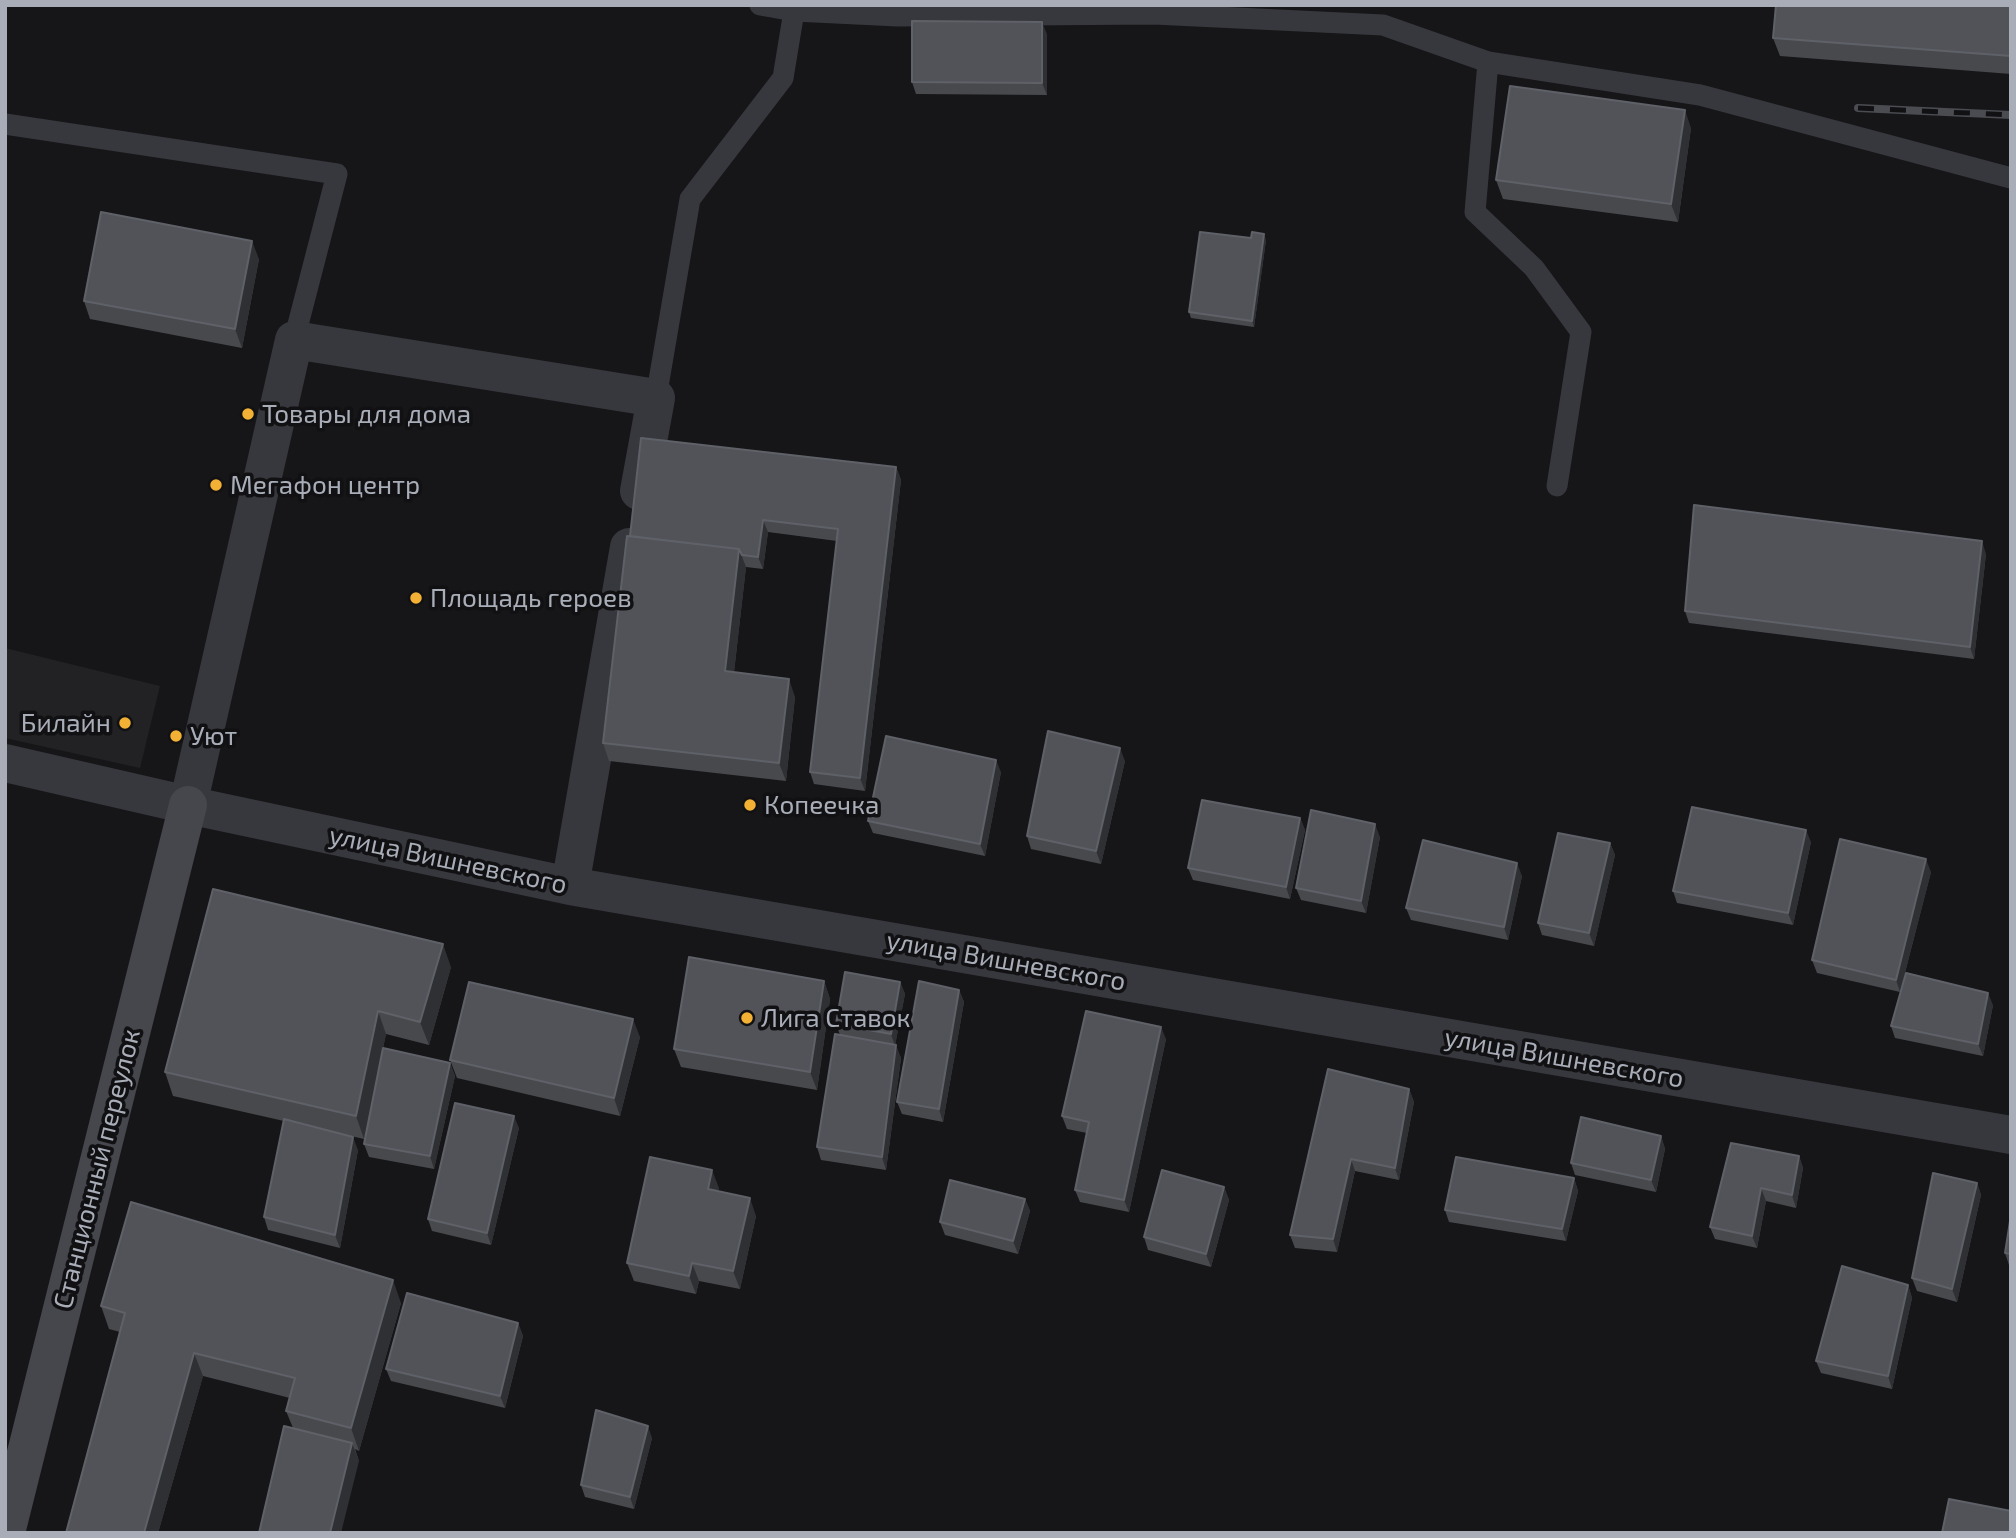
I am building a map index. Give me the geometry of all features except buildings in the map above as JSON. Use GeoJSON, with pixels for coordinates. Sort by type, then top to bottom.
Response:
{"type":"FeatureCollection","features":[{"type":"Feature","properties":{"kind":"street"},"geometry":{"type":"LineString","coordinates":[[188,805],[294,340],[656,398],[570,886]]}},
{"type":"Feature","properties":{"kind":"street","name":"улица Вишневского"},"geometry":{"type":"LineString","coordinates":[[5,763],[188,805],[570,886],[2011,1135]]}},
{"type":"Feature","properties":{"kind":"street","name":"Станционный переулок"},"geometry":{"type":"LineString","coordinates":[[6,1533],[188,805]]}},
{"type":"Feature","properties":{"kind":"lane"},"geometry":{"type":"LineString","coordinates":[[760,5],[794,11],[898,16],[1154,14],[1383,25],[1488,62],[1700,95],[2011,178]]}},
{"type":"Feature","properties":{"kind":"lane"},"geometry":{"type":"LineString","coordinates":[[656,398],[690,199],[783,78],[794,11]]}},
{"type":"Feature","properties":{"kind":"lane"},"geometry":{"type":"LineString","coordinates":[[1488,62],[1475,212],[1534,268],[1581,332],[1557,486]]}},
{"type":"Feature","properties":{"kind":"lane"},"geometry":{"type":"LineString","coordinates":[[5,124],[337,174],[294,340]]}},
{"type":"Feature","properties":{"kind":"shaded area"},"geometry":{"type":"Polygon","coordinates":[[[5,648],[160,686],[140,768],[5,738],[5,648]]]}},
{"type":"Feature","properties":{"kind":"railway"},"geometry":{"type":"LineString","coordinates":[[1858,108],[2011,115]]}},
{"type":"Feature","properties":{"kind":"place","name":"Товары для дома"},"geometry":{"type":"Point","coordinates":[248,414]}},
{"type":"Feature","properties":{"kind":"place","name":"Мегафон центр"},"geometry":{"type":"Point","coordinates":[216,485]}},
{"type":"Feature","properties":{"kind":"place","name":"Площадь героев"},"geometry":{"type":"Point","coordinates":[416,598]}},
{"type":"Feature","properties":{"kind":"place","name":"Билайн"},"geometry":{"type":"Point","coordinates":[125,723]}},
{"type":"Feature","properties":{"kind":"place","name":"Уют"},"geometry":{"type":"Point","coordinates":[176,736]}},
{"type":"Feature","properties":{"kind":"place","name":"Копеечка"},"geometry":{"type":"Point","coordinates":[750,805]}},
{"type":"Feature","properties":{"kind":"place","name":"Лига Ставок"},"geometry":{"type":"Point","coordinates":[747,1018]}}]}
